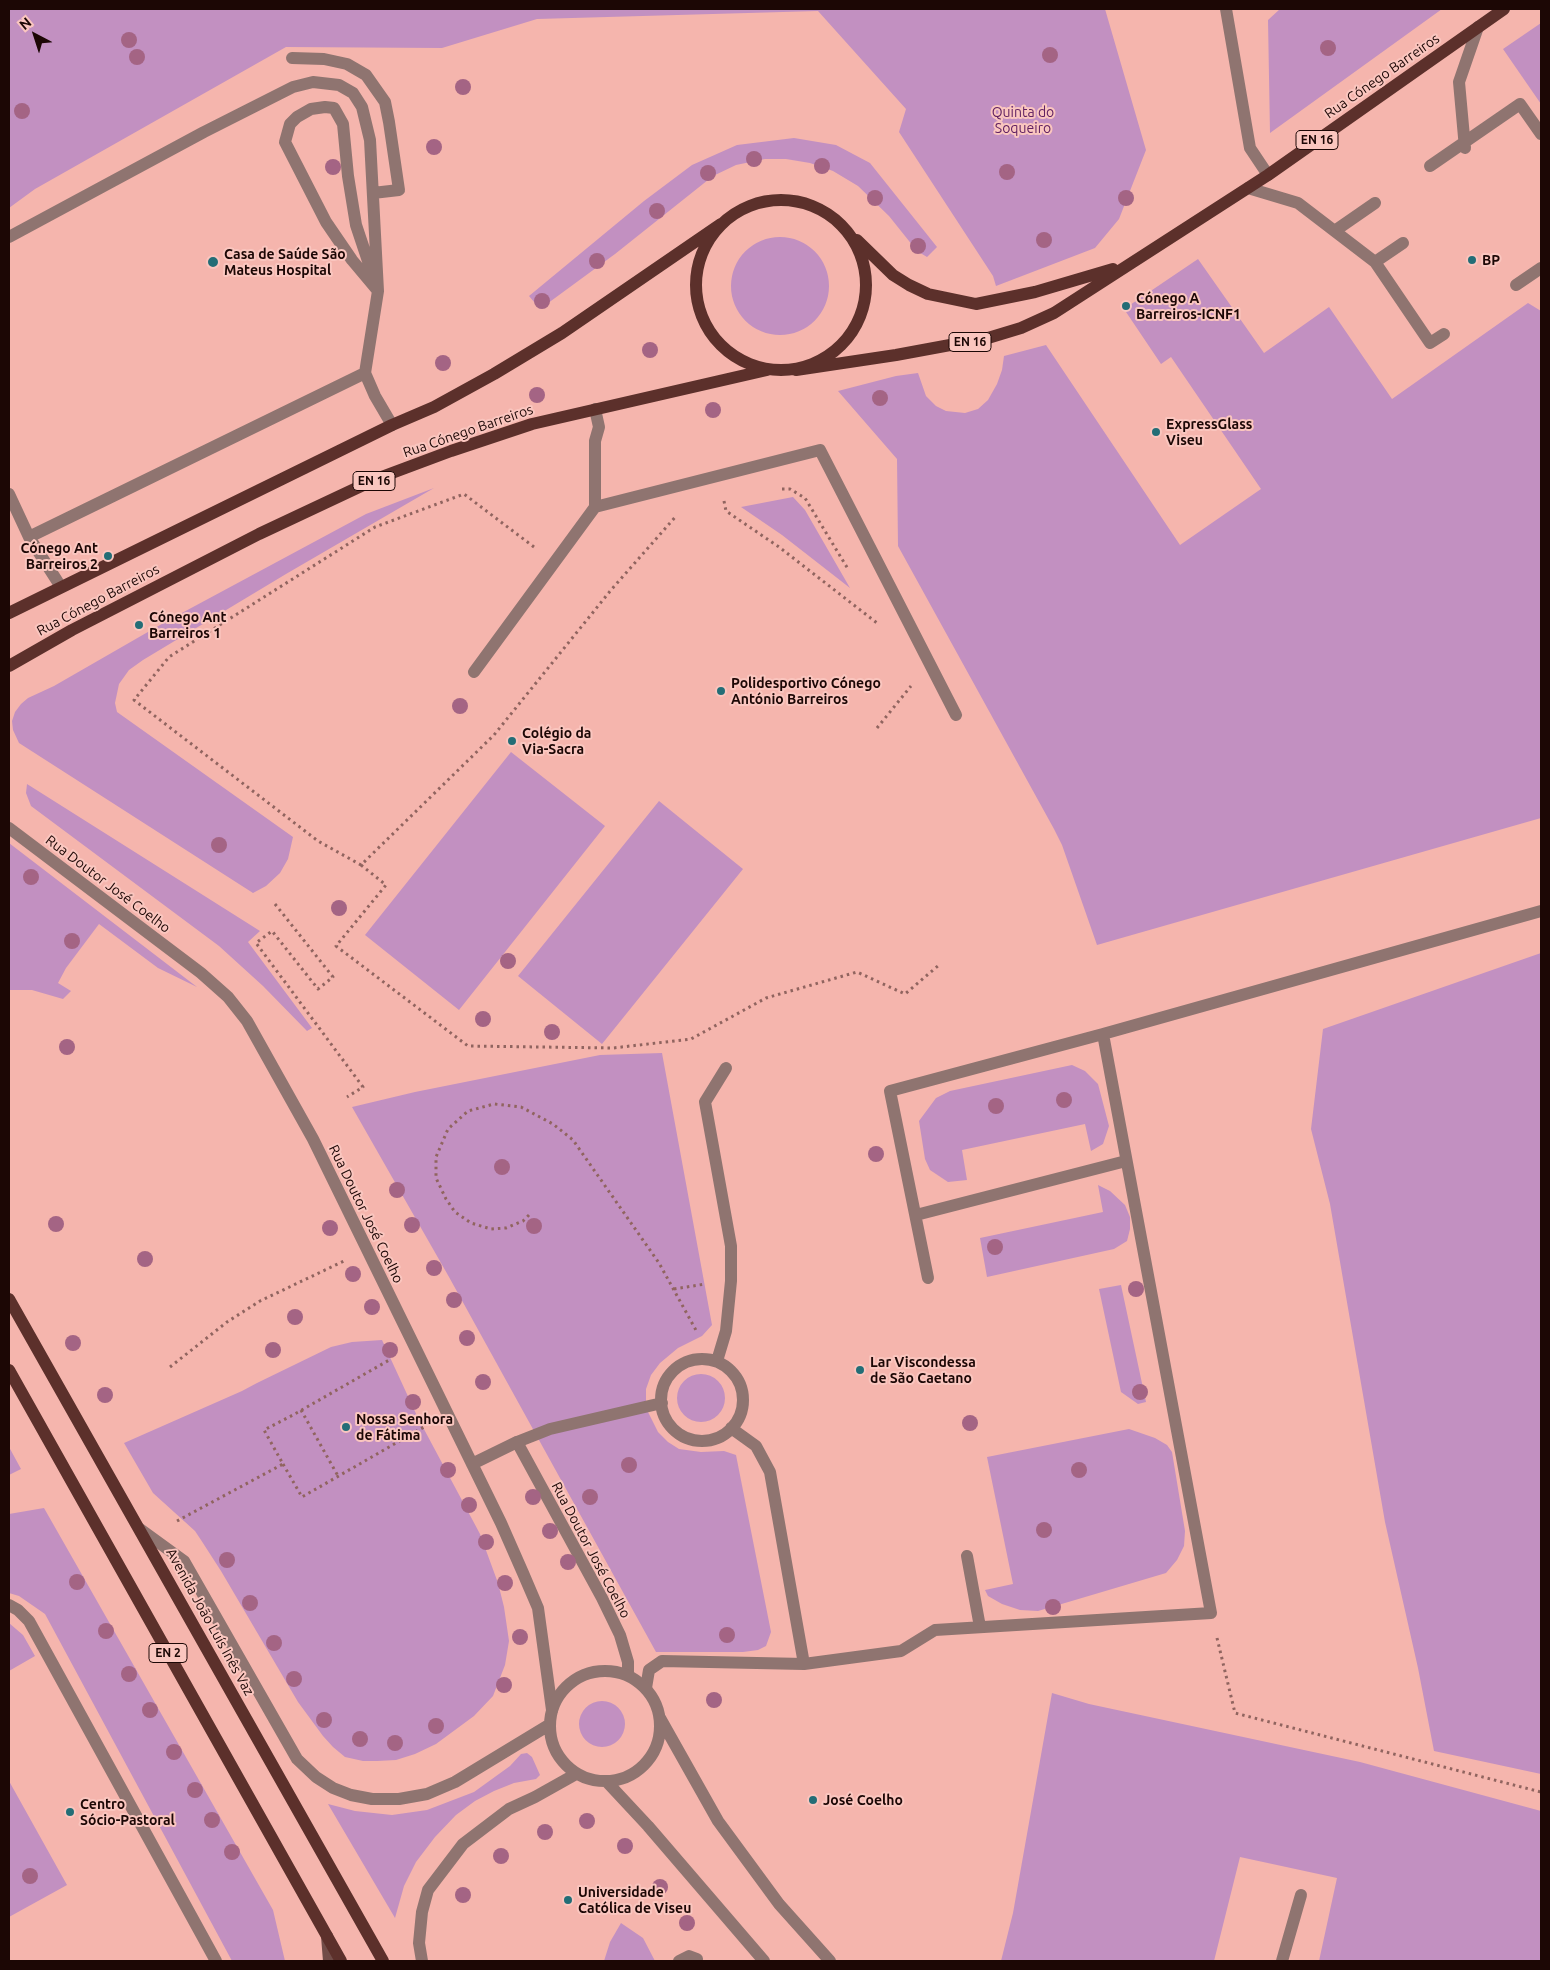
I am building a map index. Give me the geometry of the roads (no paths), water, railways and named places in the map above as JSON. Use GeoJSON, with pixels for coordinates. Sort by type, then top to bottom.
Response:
{"type":"FeatureCollection","features":[{"type":"Feature","properties":{"kind":"main road","name":"Rua Cónego Barreiros"},"geometry":{"type":"LineString","coordinates":[[796,370],[905,354],[996,336],[1021,328],[1054,313],[1268,175],[1504,9]]}},
{"type":"Feature","properties":{"kind":"main road","name":"EN 16"},"geometry":{"type":"LineString","coordinates":[[784,200],[807,204],[827,213],[844,227],[858,249],[866,273],[866,298],[858,323],[844,344],[824,360],[796,370],[767,370],[740,361],[721,348],[707,330],[698,308],[695,286],[698,263],[707,242],[721,224],[740,210],[761,202],[784,200]]}},
{"type":"Feature","properties":{"kind":"main road","name":"Rua Cónego Barreiros"},"geometry":{"type":"LineString","coordinates":[[9,613],[61,586],[434,407],[554,338],[645,278],[721,224]]}},
{"type":"Feature","properties":{"kind":"main road","name":"Rua Cónego Barreiros"},"geometry":{"type":"LineString","coordinates":[[844,227],[893,275],[928,294],[960,302],[976,304],[1035,292],[1127,265]]}},
{"type":"Feature","properties":{"kind":"main road","name":"Rua Cónego Barreiros"},"geometry":{"type":"LineString","coordinates":[[9,666],[72,630],[259,534],[376,479],[532,424],[767,370]]}},
{"type":"Feature","properties":{"kind":"main road","name":"Avenida João Luís Inês Vaz"},"geometry":{"type":"LineString","coordinates":[[9,1299],[383,1961]]}},
{"type":"Feature","properties":{"kind":"main road","name":"EN 2"},"geometry":{"type":"LineString","coordinates":[[9,1370],[341,1961]]}},
{"type":"Feature","properties":{"kind":"main road"},"geometry":{"type":"LineString","coordinates":[[326,1936],[328,1961]]}},
{"type":"Feature","properties":{"kind":"street"},"geometry":{"type":"LineString","coordinates":[[1226,9],[1250,148],[1268,175]]}},
{"type":"Feature","properties":{"kind":"street"},"geometry":{"type":"LineString","coordinates":[[1465,147],[1459,82],[1478,27]]}},
{"type":"Feature","properties":{"kind":"street"},"geometry":{"type":"LineString","coordinates":[[292,58],[324,59],[347,64],[366,75],[384,102],[389,122],[399,190],[373,193]]}},
{"type":"Feature","properties":{"kind":"street"},"geometry":{"type":"LineString","coordinates":[[9,238],[204,132],[293,87],[313,82],[340,85],[353,93],[362,107],[370,140],[378,291],[365,372],[375,396],[392,426]]}},
{"type":"Feature","properties":{"kind":"street"},"geometry":{"type":"LineString","coordinates":[[1430,166],[1465,147],[1520,104],[1541,134]]}},
{"type":"Feature","properties":{"kind":"street"},"geometry":{"type":"LineString","coordinates":[[334,108],[343,124],[348,176],[356,225],[378,291],[352,260],[326,222],[288,151],[285,142],[290,124],[310,109],[334,108]]}},
{"type":"Feature","properties":{"kind":"street"},"geometry":{"type":"LineString","coordinates":[[1248,188],[1298,203],[1336,230],[1376,262],[1430,343],[1444,334]]}},
{"type":"Feature","properties":{"kind":"street"},"geometry":{"type":"LineString","coordinates":[[1336,230],[1375,204]]}},
{"type":"Feature","properties":{"kind":"street"},"geometry":{"type":"LineString","coordinates":[[1376,262],[1403,243]]}},
{"type":"Feature","properties":{"kind":"street"},"geometry":{"type":"LineString","coordinates":[[1516,285],[1541,268]]}},
{"type":"Feature","properties":{"kind":"street"},"geometry":{"type":"LineString","coordinates":[[28,537],[365,372]]}},
{"type":"Feature","properties":{"kind":"street"},"geometry":{"type":"LineString","coordinates":[[474,672],[595,507],[595,441],[599,427],[595,409]]}},
{"type":"Feature","properties":{"kind":"street"},"geometry":{"type":"LineString","coordinates":[[595,507],[820,450],[956,715]]}},
{"type":"Feature","properties":{"kind":"street"},"geometry":{"type":"LineString","coordinates":[[9,494],[28,537],[61,586]]}},
{"type":"Feature","properties":{"kind":"street","name":"Rua Doutor José Coelho"},"geometry":{"type":"LineString","coordinates":[[9,828],[201,973],[228,997],[247,1021],[314,1140],[501,1523],[538,1608],[552,1710]]}},
{"type":"Feature","properties":{"kind":"street"},"geometry":{"type":"LineString","coordinates":[[928,1278],[890,1091],[1103,1034],[1541,911]]}},
{"type":"Feature","properties":{"kind":"street"},"geometry":{"type":"LineString","coordinates":[[646,1688],[648,1670],[662,1661],[804,1664],[901,1651],[935,1630],[1211,1614],[1103,1034]]}},
{"type":"Feature","properties":{"kind":"street"},"geometry":{"type":"LineString","coordinates":[[715,1361],[726,1331],[731,1280],[730,1246],[705,1102],[726,1068]]}},
{"type":"Feature","properties":{"kind":"street"},"geometry":{"type":"LineString","coordinates":[[916,1215],[1126,1161]]}},
{"type":"Feature","properties":{"kind":"street"},"geometry":{"type":"LineString","coordinates":[[705,1359],[715,1361],[729,1368],[737,1378],[742,1391],[743,1405],[739,1418],[721,1436],[710,1440],[697,1440],[685,1437],[674,1430],[666,1420],[662,1408],[661,1395],[665,1383],[671,1373],[681,1365],[692,1360],[705,1359]]}},
{"type":"Feature","properties":{"kind":"street"},"geometry":{"type":"LineString","coordinates":[[472,1464],[517,1442],[557,1427],[662,1403]]}},
{"type":"Feature","properties":{"kind":"street"},"geometry":{"type":"LineString","coordinates":[[731,1428],[756,1446],[770,1472],[804,1664]]}},
{"type":"Feature","properties":{"kind":"street","name":"Rua Doutor José Coelho"},"geometry":{"type":"LineString","coordinates":[[517,1442],[616,1627],[628,1662],[628,1675]]}},
{"type":"Feature","properties":{"kind":"street"},"geometry":{"type":"LineString","coordinates":[[140,1528],[184,1561],[297,1759],[316,1777],[333,1788],[351,1795],[372,1799],[399,1799],[427,1794],[455,1782],[550,1724]]}},
{"type":"Feature","properties":{"kind":"street"},"geometry":{"type":"LineString","coordinates":[[966,1556],[980,1627]]}},
{"type":"Feature","properties":{"kind":"street"},"geometry":{"type":"LineString","coordinates":[[9,1605],[18,1610],[29,1621],[216,1961]]}},
{"type":"Feature","properties":{"kind":"street"},"geometry":{"type":"LineString","coordinates":[[660,1718],[660,1737],[653,1754],[641,1768],[626,1778],[607,1782],[591,1780],[576,1774],[564,1764],[550,1738],[552,1710],[561,1693],[574,1680],[591,1672],[610,1670],[628,1675],[646,1688],[655,1702],[660,1718],[718,1821],[778,1904],[830,1961]]}},
{"type":"Feature","properties":{"kind":"street"},"geometry":{"type":"LineString","coordinates":[[422,1961],[419,1944],[422,1912],[428,1890],[459,1850],[487,1824],[509,1809],[576,1774]]}},
{"type":"Feature","properties":{"kind":"street"},"geometry":{"type":"LineString","coordinates":[[607,1782],[648,1826],[764,1961]]}},
{"type":"Feature","properties":{"kind":"street"},"geometry":{"type":"LineString","coordinates":[[1282,1961],[1301,1895]]}},
{"type":"Feature","properties":{"kind":"street"},"geometry":{"type":"LineString","coordinates":[[679,1961],[689,1956],[697,1959]]}},
{"type":"Feature","properties":{"kind":"place","name":"BP"},"geometry":{"type":"Point","coordinates":[1472,260]}},
{"type":"Feature","properties":{"kind":"place","name":"Casa de Saúde São Mateus Hospital"},"geometry":{"type":"Point","coordinates":[213,262]}},
{"type":"Feature","properties":{"kind":"place","name":"Cónego A Barreiros-ICNF1"},"geometry":{"type":"Point","coordinates":[1126,306]}},
{"type":"Feature","properties":{"kind":"place","name":"ExpressGlass Viseu"},"geometry":{"type":"Point","coordinates":[1156,432]}},
{"type":"Feature","properties":{"kind":"place","name":"Cónego Ant Barreiros 2"},"geometry":{"type":"Point","coordinates":[108,556]}},
{"type":"Feature","properties":{"kind":"place","name":"Cónego Ant Barreiros 1"},"geometry":{"type":"Point","coordinates":[139,625]}},
{"type":"Feature","properties":{"kind":"place","name":"Polidesportivo Cónego António Barreiros"},"geometry":{"type":"Point","coordinates":[721,691]}},
{"type":"Feature","properties":{"kind":"place","name":"Colégio da Via-Sacra"},"geometry":{"type":"Point","coordinates":[512,741]}},
{"type":"Feature","properties":{"kind":"place","name":"Lar Viscondessa de São Caetano"},"geometry":{"type":"Point","coordinates":[860,1370]}},
{"type":"Feature","properties":{"kind":"place","name":"Nossa Senhora de Fátima"},"geometry":{"type":"Point","coordinates":[346,1427]}},
{"type":"Feature","properties":{"kind":"place","name":"José Coelho"},"geometry":{"type":"Point","coordinates":[813,1800]}},
{"type":"Feature","properties":{"kind":"place","name":"Centro Sócio-Pastoral"},"geometry":{"type":"Point","coordinates":[70,1812]}},
{"type":"Feature","properties":{"kind":"place","name":"Universidade Católica de Viseu"},"geometry":{"type":"Point","coordinates":[568,1900]}},
{"type":"Feature","properties":{"kind":"park label","name":"Quinta do Soqueiro"},"geometry":{"type":"Point","coordinates":[1023,120]}}]}
